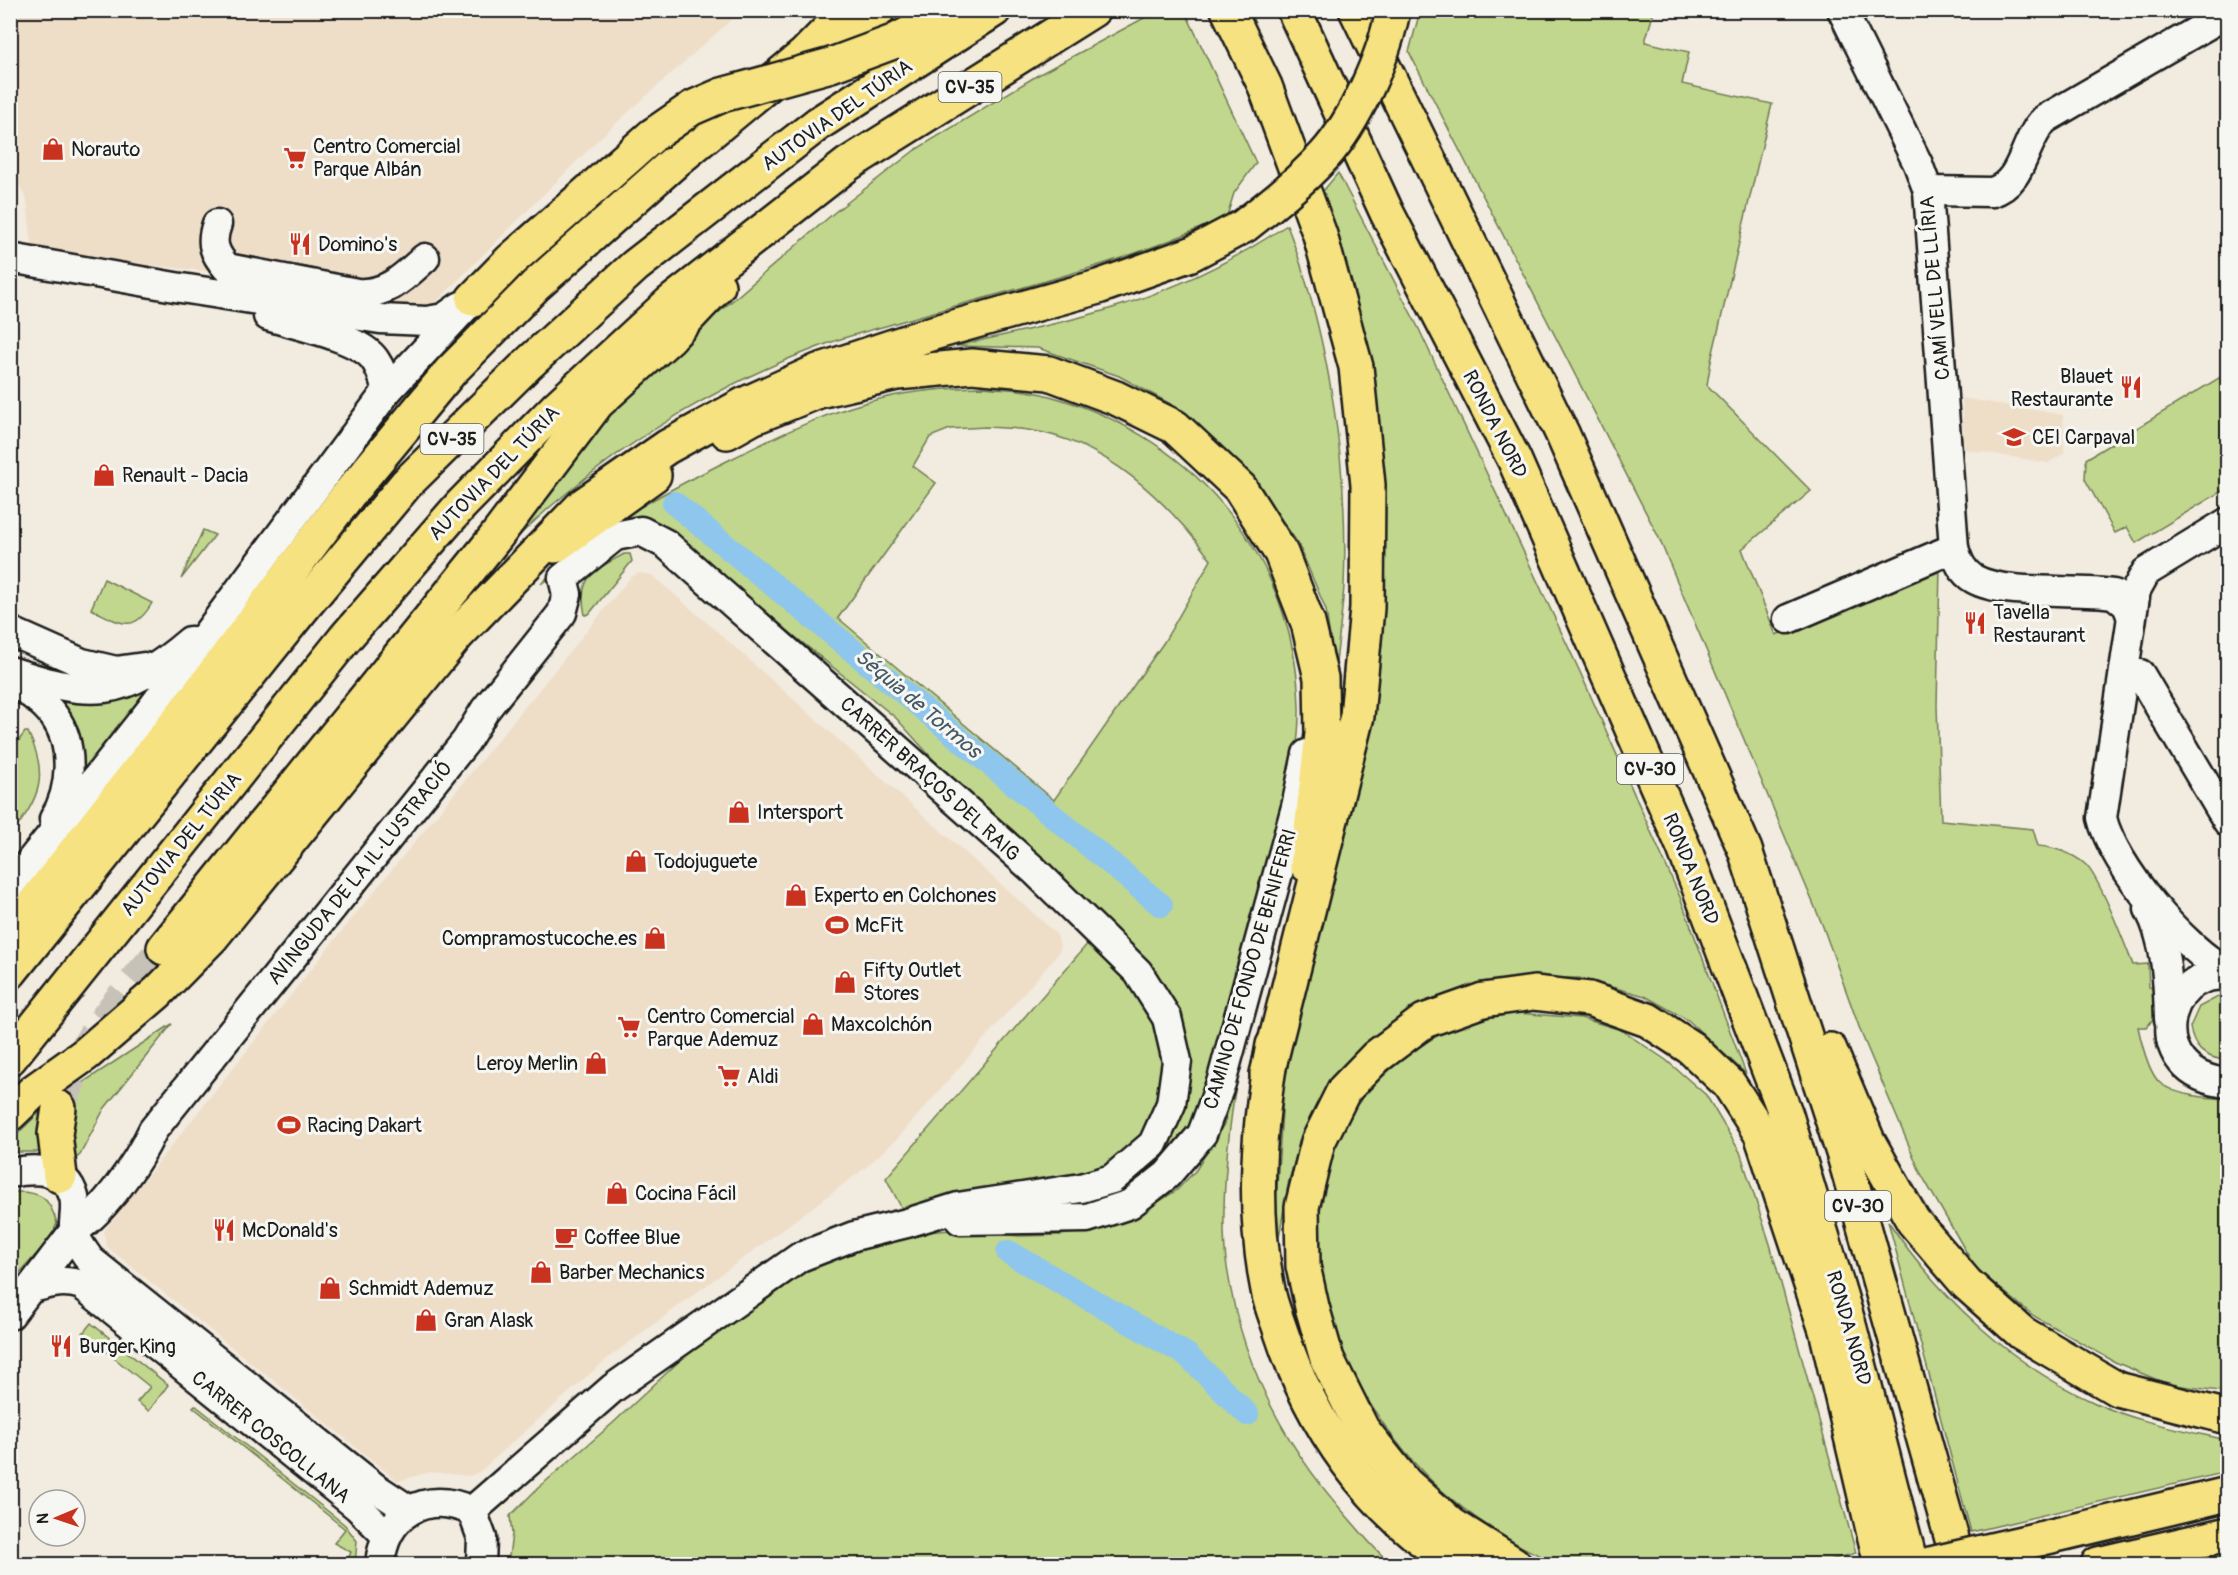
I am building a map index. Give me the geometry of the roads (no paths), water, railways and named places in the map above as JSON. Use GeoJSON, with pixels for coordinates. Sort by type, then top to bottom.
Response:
{"type":"FeatureCollection","features":[{"type":"Feature","properties":{"kind":"main road"},"geometry":{"type":"LineString","coordinates":[[10,934],[207,683],[348,495],[450,372],[536,285],[678,159],[804,56],[848,10]]}},
{"type":"Feature","properties":{"kind":"main road"},"geometry":{"type":"LineString","coordinates":[[734,114],[816,66],[878,10]]}},
{"type":"Feature","properties":{"kind":"main road"},"geometry":{"type":"LineString","coordinates":[[473,299],[510,261],[653,135],[692,108],[722,95],[831,65],[893,42],[954,10]]}},
{"type":"Feature","properties":{"kind":"main road","name":"AUTOVIA DEL TÚRIA"},"geometry":{"type":"LineString","coordinates":[[10,972],[305,604],[406,484],[528,364],[635,266],[819,123],[994,10]]}},
{"type":"Feature","properties":{"kind":"main road","name":"AUTOVIA DEL TÚRIA"},"geometry":{"type":"LineString","coordinates":[[10,1058],[346,638],[461,505],[556,408],[670,303],[848,164],[1093,10]]}},
{"type":"Feature","properties":{"kind":"main road"},"geometry":{"type":"LineString","coordinates":[[1228,10],[1265,86],[1320,235],[1356,367],[1368,485],[1367,608],[1357,716],[1267,1074]]}},
{"type":"Feature","properties":{"kind":"main road","name":"RONDA NORD"},"geometry":{"type":"LineString","coordinates":[[1294,10],[1387,213],[1514,459],[1684,848],[1786,1115],[1849,1325],[1911,1564]]}},
{"type":"Feature","properties":{"kind":"main road","name":"CV-30"},"geometry":{"type":"LineString","coordinates":[[1356,10],[1562,433],[1745,850],[1845,1159],[1959,1564]]}},
{"type":"Feature","properties":{"kind":"main road"},"geometry":{"type":"LineString","coordinates":[[10,1114],[34,1091],[86,1054],[158,992],[211,938],[457,635],[583,506],[667,447],[745,404],[829,368],[933,333],[1119,279],[1191,254],[1244,226],[1286,193],[1326,154],[1364,95],[1388,38],[1393,10]]}},
{"type":"Feature","properties":{"kind":"main road"},"geometry":{"type":"LineString","coordinates":[[164,948],[495,538],[597,403],[669,339],[788,211]]}},
{"type":"Feature","properties":{"kind":"main road"},"geometry":{"type":"LineString","coordinates":[[514,575],[678,458],[752,418],[819,391],[897,373],[972,366],[1049,372],[1116,398],[1175,427],[1240,488],[1281,553],[1308,623],[1321,678],[1322,734],[1311,844],[1267,1074],[1258,1194],[1268,1291],[1293,1369],[1331,1440],[1377,1501],[1433,1549],[1457,1564]]}},
{"type":"Feature","properties":{"kind":"main road"},"geometry":{"type":"LineString","coordinates":[[1745,850],[1868,1141],[1913,1221],[1967,1284],[2022,1332],[2117,1389],[2228,1417]]}},
{"type":"Feature","properties":{"kind":"main road"},"geometry":{"type":"LineString","coordinates":[[1514,1564],[1452,1525],[1436,1511],[1405,1483],[1362,1429],[1327,1359],[1312,1307],[1303,1266],[1302,1207],[1318,1142],[1344,1090],[1376,1057],[1424,1021],[1483,1000],[1533,993],[1589,999],[1648,1020],[1690,1048],[1729,1084],[1761,1134],[1826,1330],[1881,1564]]}},
{"type":"Feature","properties":{"kind":"main road"},"geometry":{"type":"LineString","coordinates":[[59,1108],[55,1134],[60,1176]]}},
{"type":"Feature","properties":{"kind":"main road"},"geometry":{"type":"LineString","coordinates":[[1930,1564],[2228,1494]]}},
{"type":"Feature","properties":{"kind":"main road"},"geometry":{"type":"LineString","coordinates":[[2098,1564],[2228,1534]]}},
{"type":"Feature","properties":{"kind":"street","name":"CAMÍ VELL DE LLÍRIA"},"geometry":{"type":"LineString","coordinates":[[1842,10],[1918,164],[1928,191],[1958,558]]}},
{"type":"Feature","properties":{"kind":"street"},"geometry":{"type":"LineString","coordinates":[[1928,191],[1992,192],[2002,189],[2013,180],[2031,138],[2045,119],[2228,13]]}},
{"type":"Feature","properties":{"kind":"street"},"geometry":{"type":"LineString","coordinates":[[217,224],[212,239],[216,255],[227,268],[357,293],[374,294],[386,289],[425,258]]}},
{"type":"Feature","properties":{"kind":"street"},"geometry":{"type":"LineString","coordinates":[[10,258],[175,287],[402,321],[444,318],[473,299]]}},
{"type":"Feature","properties":{"kind":"street"},"geometry":{"type":"LineString","coordinates":[[175,287],[336,337],[362,349],[374,358],[387,391]]}},
{"type":"Feature","properties":{"kind":"street"},"geometry":{"type":"LineString","coordinates":[[13,874],[149,712],[387,391],[473,299]]}},
{"type":"Feature","properties":{"kind":"street"},"geometry":{"type":"LineString","coordinates":[[2228,522],[2146,572],[2136,590],[2102,818],[2110,842],[2160,913],[2193,948],[2228,974]]}},
{"type":"Feature","properties":{"kind":"street","name":"CARRER BRAÇOS DEL RAIG"},"geometry":{"type":"LineString","coordinates":[[641,531],[675,552],[1026,863],[1098,932],[1137,972],[1167,1018],[1177,1060]]}},
{"type":"Feature","properties":{"kind":"street","name":"AVINGUDA DE LA IL·LUSTRACIÓ"},"geometry":{"type":"LineString","coordinates":[[10,1316],[74,1231],[88,1222],[135,1163],[160,1121],[466,741],[485,710],[562,613],[567,594],[563,579],[615,536],[641,531]]}},
{"type":"Feature","properties":{"kind":"street"},"geometry":{"type":"LineString","coordinates":[[1788,620],[1958,558],[1973,578],[1985,584],[2114,594],[2127,605],[2132,615]]}},
{"type":"Feature","properties":{"kind":"street"},"geometry":{"type":"LineString","coordinates":[[10,670],[53,684],[85,691],[114,687],[158,666],[211,622],[253,573]]}},
{"type":"Feature","properties":{"kind":"street","name":"CAMINO DE FONDO DE BENIFERRI"},"geometry":{"type":"LineString","coordinates":[[907,1223],[1087,1218],[1130,1203],[1167,1175],[1202,1134],[1221,1083],[1298,796],[1309,741],[1311,690],[1308,623]]}},
{"type":"Feature","properties":{"kind":"street"},"geometry":{"type":"LineString","coordinates":[[10,631],[82,663],[98,667],[116,670],[158,666]]}},
{"type":"Feature","properties":{"kind":"street"},"geometry":{"type":"LineString","coordinates":[[2140,674],[2228,822]]}},
{"type":"Feature","properties":{"kind":"street"},"geometry":{"type":"LineString","coordinates":[[10,680],[39,701],[56,718],[65,739],[69,763],[61,808],[13,874]]}},
{"type":"Feature","properties":{"kind":"street"},"geometry":{"type":"LineString","coordinates":[[10,703],[36,717],[51,741],[55,772],[48,805],[13,874]]}},
{"type":"Feature","properties":{"kind":"street"},"geometry":{"type":"LineString","coordinates":[[2132,875],[2153,916],[2161,939],[2167,968],[2169,1029],[2172,1046],[2180,1062],[2193,1074],[2210,1082],[2228,1083]]}},
{"type":"Feature","properties":{"kind":"street"},"geometry":{"type":"LineString","coordinates":[[2169,1029],[2172,1012],[2180,997],[2191,985],[2206,978],[2228,974]]}},
{"type":"Feature","properties":{"kind":"street","name":"CAMINO DE FONDO DE BENIFERRI"},"geometry":{"type":"LineString","coordinates":[[472,1511],[613,1388],[800,1257],[854,1236],[958,1207],[1081,1188],[1112,1179],[1153,1144],[1171,1104],[1177,1060]]}},
{"type":"Feature","properties":{"kind":"street"},"geometry":{"type":"LineString","coordinates":[[10,1173],[43,1170],[60,1176],[74,1197],[74,1231]]}},
{"type":"Feature","properties":{"kind":"street","name":"CARRER COSCOLLANA"},"geometry":{"type":"LineString","coordinates":[[74,1231],[80,1247],[90,1260],[374,1487],[409,1510]]}},
{"type":"Feature","properties":{"kind":"street","name":"CARRER COSCOLLANA"},"geometry":{"type":"LineString","coordinates":[[32,1288],[56,1281],[69,1281],[82,1285],[358,1507],[386,1535]]}},
{"type":"Feature","properties":{"kind":"street"},"geometry":{"type":"LineString","coordinates":[[380,1564],[386,1535],[409,1510],[443,1501],[472,1511],[482,1538],[481,1564]]}},
{"type":"Feature","properties":{"kind":"waterway","name":"Séquia de Tormos"},"geometry":{"type":"LineString","coordinates":[[674,503],[1161,905]]}},
{"type":"Feature","properties":{"kind":"waterway"},"geometry":{"type":"LineString","coordinates":[[1008,1252],[1187,1355],[1247,1414]]}},
{"type":"Feature","properties":{"kind":"tunnel"},"geometry":{"type":"LineString","coordinates":[[59,1108],[79,1061],[103,1022],[164,948]]}},
{"type":"Feature","properties":{"kind":"place","name":"Norauto"},"geometry":{"type":"Point","coordinates":[53,149]}},
{"type":"Feature","properties":{"kind":"place","name":"Centro Comercial Parque Albán"},"geometry":{"type":"Point","coordinates":[295,158]}},
{"type":"Feature","properties":{"kind":"place","name":"Domino's"},"geometry":{"type":"Point","coordinates":[300,244]}},
{"type":"Feature","properties":{"kind":"place","name":"Blauet Restaurante"},"geometry":{"type":"Point","coordinates":[2131,387]}},
{"type":"Feature","properties":{"kind":"place","name":"CEI Carpaval"},"geometry":{"type":"Point","coordinates":[2014,437]}},
{"type":"Feature","properties":{"kind":"place","name":"Renault - Dacia"},"geometry":{"type":"Point","coordinates":[104,475]}},
{"type":"Feature","properties":{"kind":"place","name":"Tavella Restaurant"},"geometry":{"type":"Point","coordinates":[1975,623]}},
{"type":"Feature","properties":{"kind":"place","name":"Intersport"},"geometry":{"type":"Point","coordinates":[739,812]}},
{"type":"Feature","properties":{"kind":"place","name":"Todojuguete"},"geometry":{"type":"Point","coordinates":[636,861]}},
{"type":"Feature","properties":{"kind":"place","name":"Experto en Colchones"},"geometry":{"type":"Point","coordinates":[796,895]}},
{"type":"Feature","properties":{"kind":"place","name":"McFit"},"geometry":{"type":"Point","coordinates":[837,925]}},
{"type":"Feature","properties":{"kind":"place","name":"Compramostucoche.es"},"geometry":{"type":"Point","coordinates":[655,938]}},
{"type":"Feature","properties":{"kind":"place","name":"Fifty Outlet Stores"},"geometry":{"type":"Point","coordinates":[845,982]}},
{"type":"Feature","properties":{"kind":"place","name":"Maxcolchón"},"geometry":{"type":"Point","coordinates":[813,1024]}},
{"type":"Feature","properties":{"kind":"place","name":"Centro Comercial Parque Ademuz"},"geometry":{"type":"Point","coordinates":[629,1027]}},
{"type":"Feature","properties":{"kind":"place","name":"Leroy Merlin"},"geometry":{"type":"Point","coordinates":[596,1063]}},
{"type":"Feature","properties":{"kind":"place","name":"Aldi"},"geometry":{"type":"Point","coordinates":[729,1076]}},
{"type":"Feature","properties":{"kind":"place","name":"Racing Dakart"},"geometry":{"type":"Point","coordinates":[289,1125]}},
{"type":"Feature","properties":{"kind":"place","name":"Cocina Fácil"},"geometry":{"type":"Point","coordinates":[617,1193]}},
{"type":"Feature","properties":{"kind":"place","name":"McDonald's"},"geometry":{"type":"Point","coordinates":[224,1230]}},
{"type":"Feature","properties":{"kind":"place","name":"Coffee Blue"},"geometry":{"type":"Point","coordinates":[566,1237]}},
{"type":"Feature","properties":{"kind":"place","name":"Barber Mechanics"},"geometry":{"type":"Point","coordinates":[541,1272]}},
{"type":"Feature","properties":{"kind":"place","name":"Schmidt Ademuz"},"geometry":{"type":"Point","coordinates":[330,1288]}},
{"type":"Feature","properties":{"kind":"place","name":"Gran Alask"},"geometry":{"type":"Point","coordinates":[426,1320]}},
{"type":"Feature","properties":{"kind":"place","name":"Burger King"},"geometry":{"type":"Point","coordinates":[61,1346]}}]}
